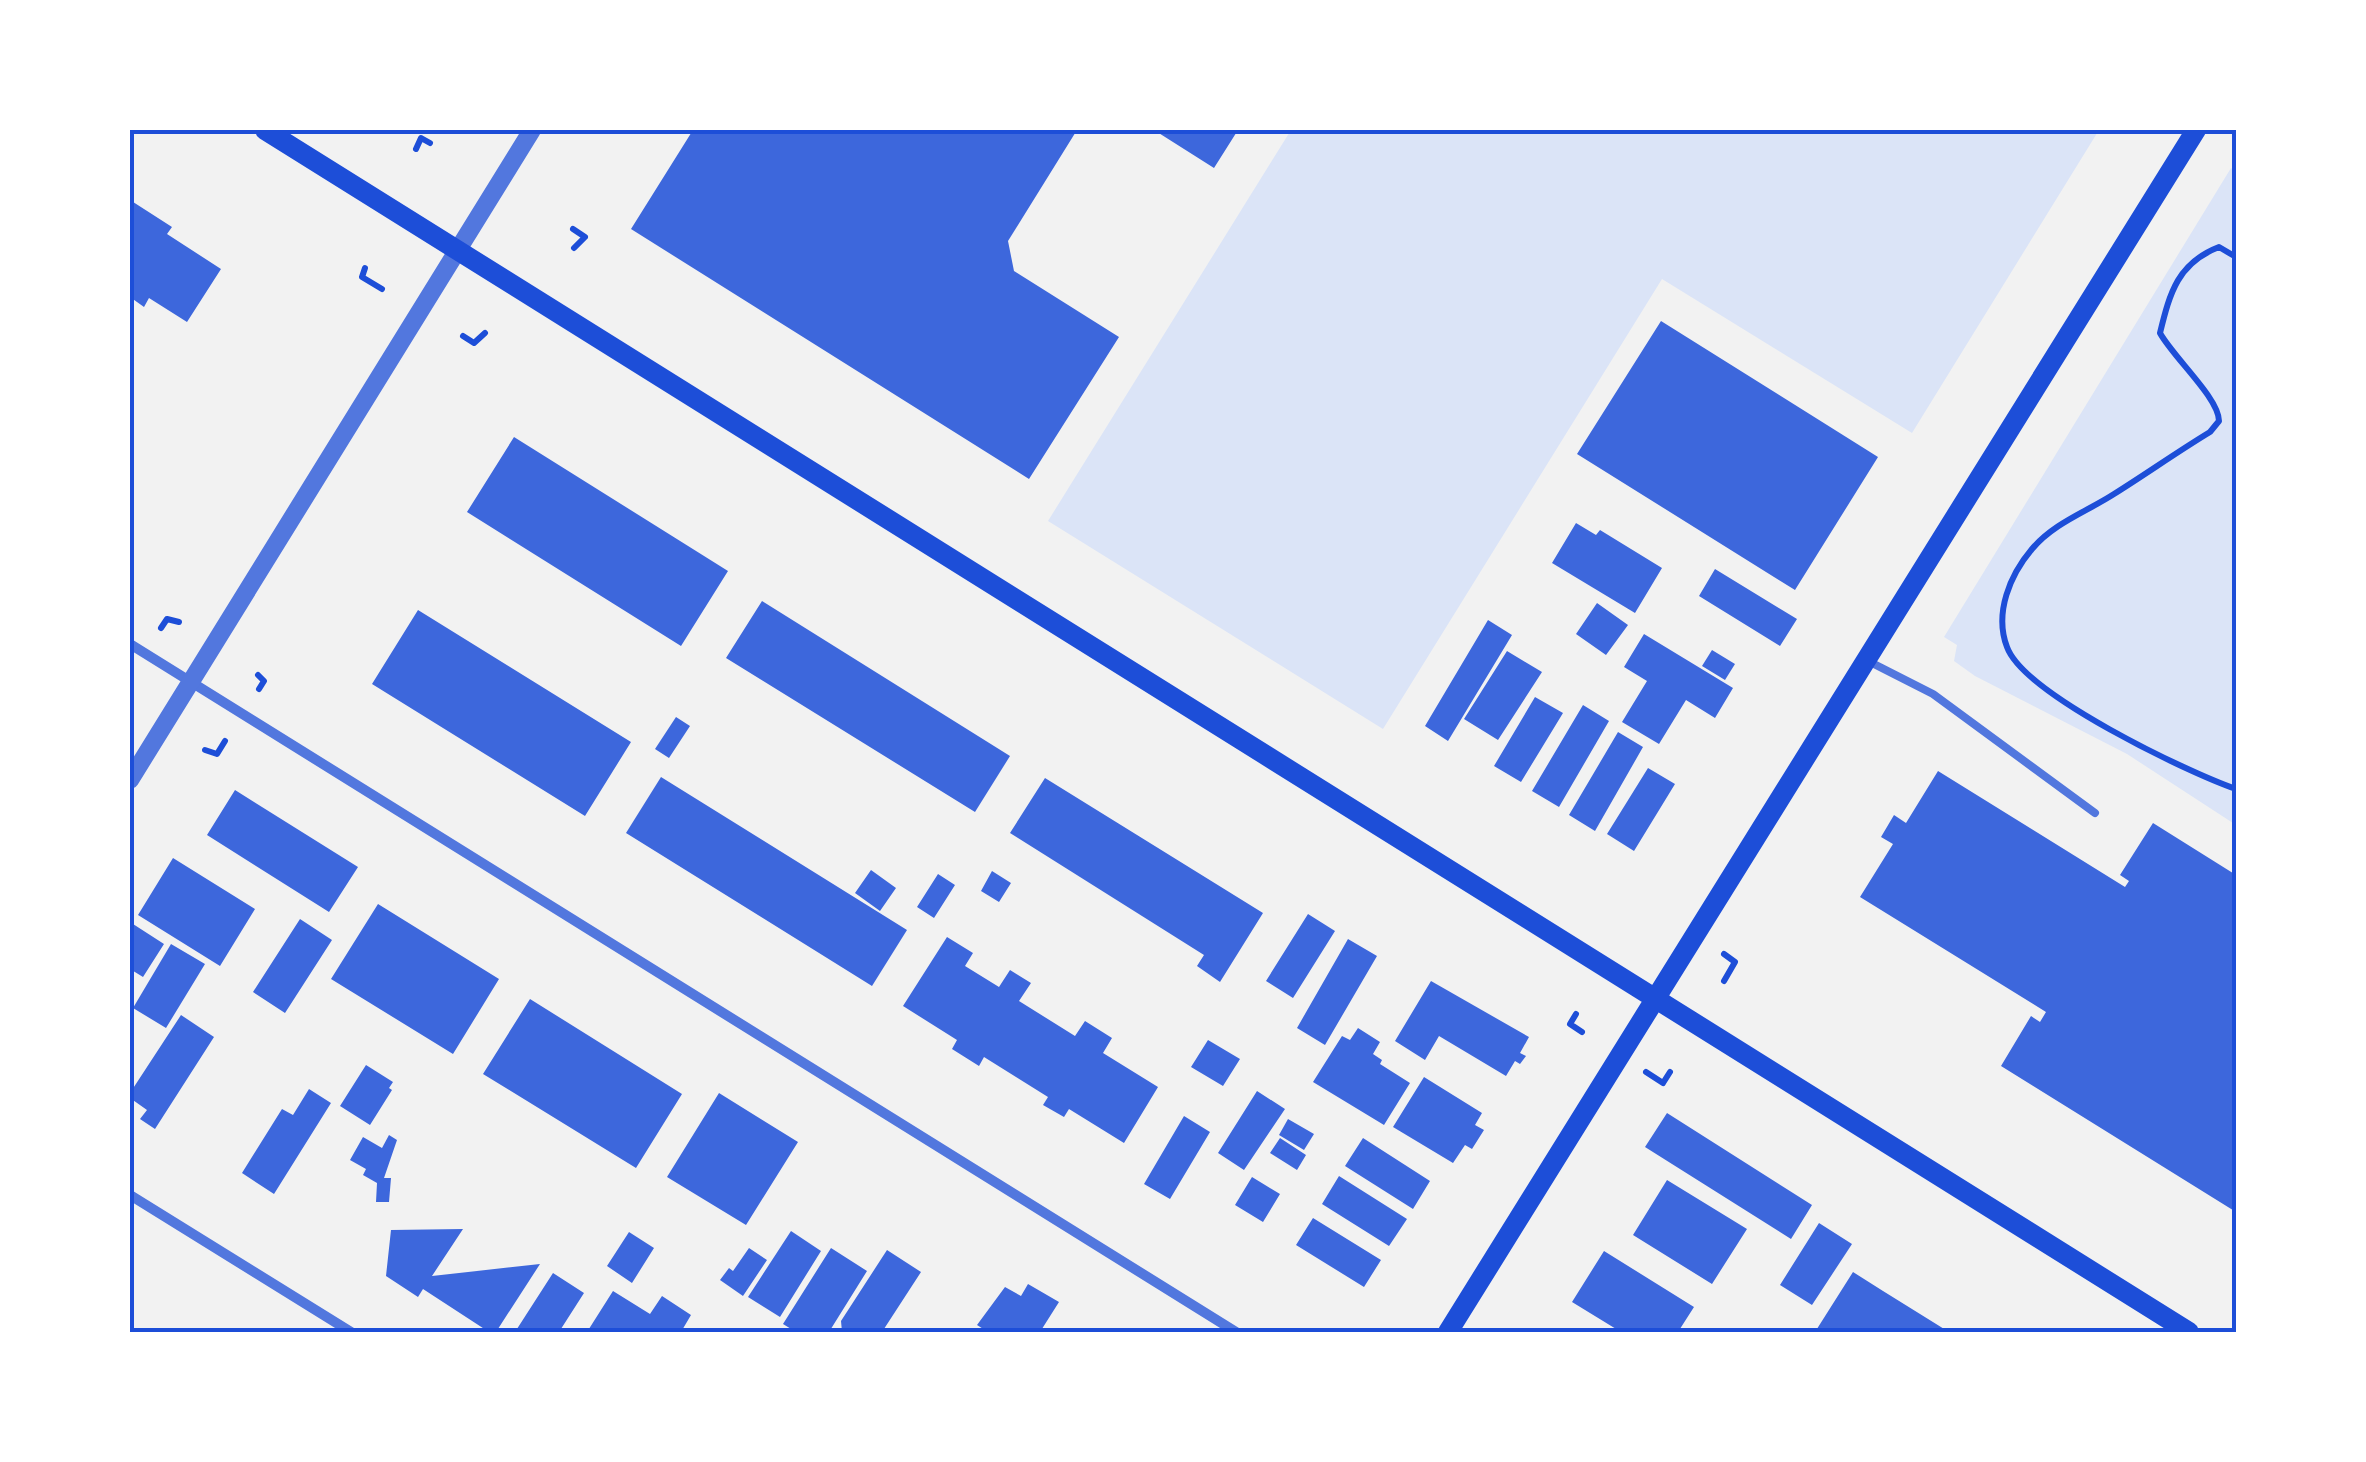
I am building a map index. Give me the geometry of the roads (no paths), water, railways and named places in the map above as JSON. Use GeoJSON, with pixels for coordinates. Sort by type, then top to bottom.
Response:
{"type":"FeatureCollection","features":[{"type":"Feature","properties":{"kind":"main road"},"geometry":{"type":"LineString","coordinates":[[265,130],[2189,1332]]}},
{"type":"Feature","properties":{"kind":"main road"},"geometry":{"type":"LineString","coordinates":[[1448,1332],[2196,130]]}},
{"type":"Feature","properties":{"kind":"street"},"geometry":{"type":"LineString","coordinates":[[130,780],[532,130]]}},
{"type":"Feature","properties":{"kind":"street"},"geometry":{"type":"LineString","coordinates":[[130,644],[1236,1332]]}},
{"type":"Feature","properties":{"kind":"street"},"geometry":{"type":"LineString","coordinates":[[130,1195],[351,1332]]}},
{"type":"Feature","properties":{"kind":"lane"},"geometry":{"type":"LineString","coordinates":[[1866,660],[1933,694],[2095,813]]}}]}
